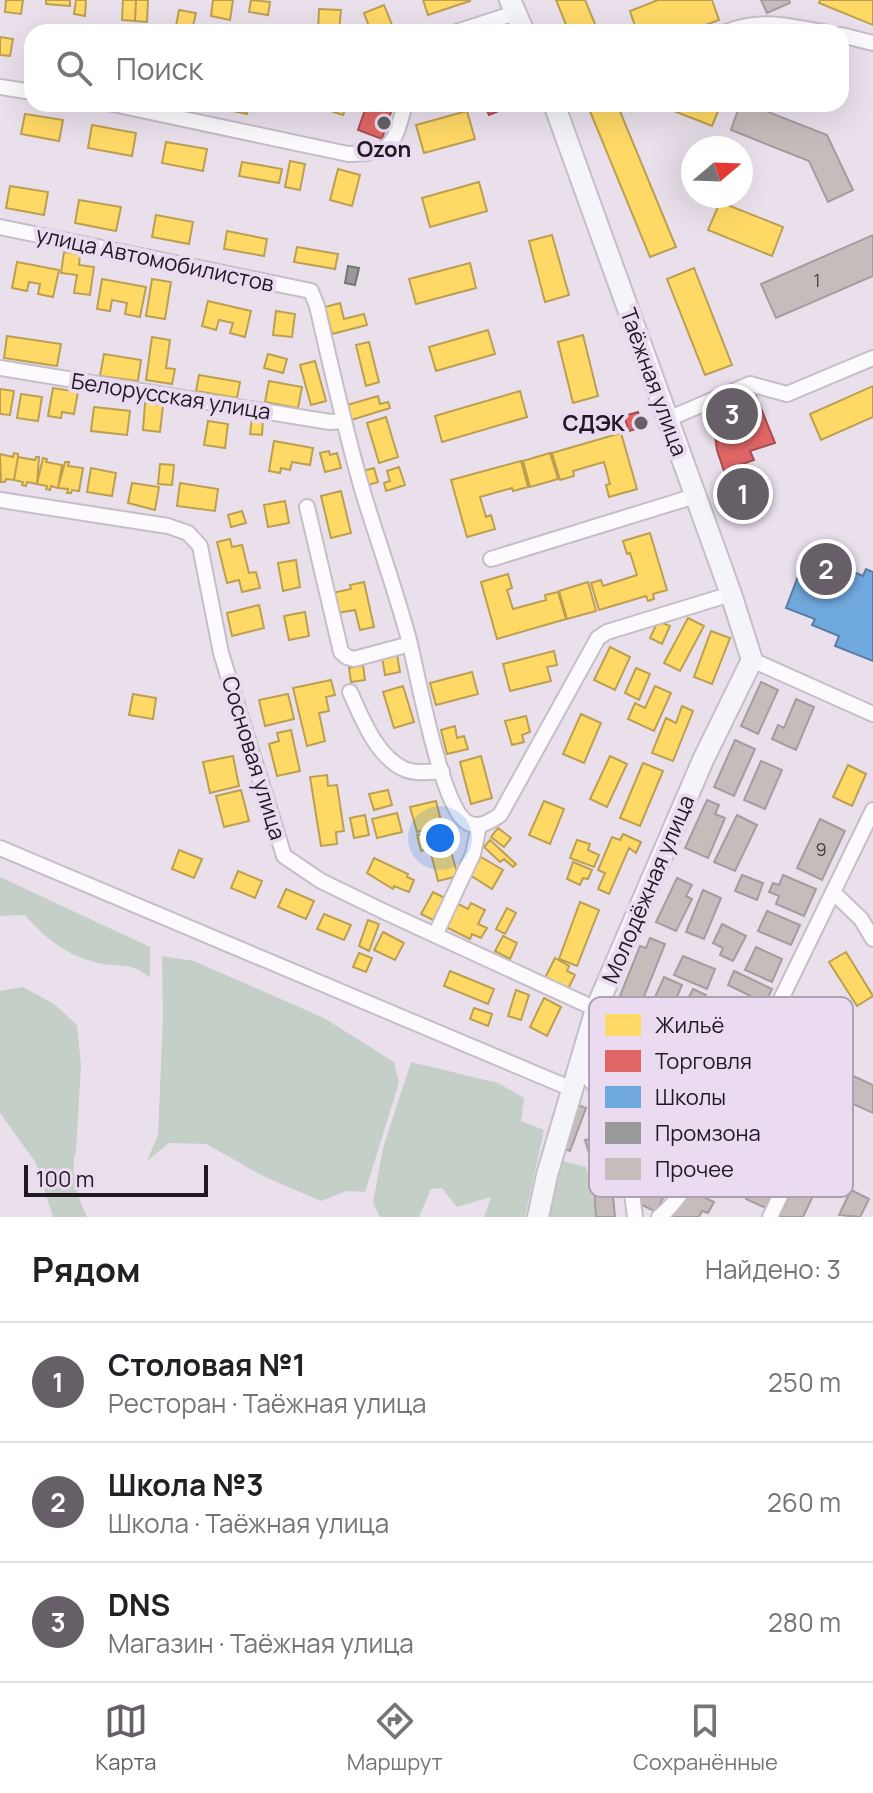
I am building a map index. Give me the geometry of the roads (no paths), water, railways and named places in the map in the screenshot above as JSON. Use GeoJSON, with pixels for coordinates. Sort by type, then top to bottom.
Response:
{"type":"FeatureCollection","features":[{"type":"Feature","properties":{"kind":"main road","name":"Таёжная улица"},"geometry":{"type":"LineString","coordinates":[[557,112],[752,660]]}},
{"type":"Feature","properties":{"kind":"main road","name":"Молодёжная улица"},"geometry":{"type":"LineString","coordinates":[[601,997],[703,760],[752,660]]}},
{"type":"Feature","properties":{"kind":"main road","name":"Молодёжная улица"},"geometry":{"type":"LineString","coordinates":[[538,1217],[547,1175],[589,1032]]}},
{"type":"Feature","properties":{"kind":"street"},"geometry":{"type":"LineString","coordinates":[[473,24],[512,6]]}},
{"type":"Feature","properties":{"kind":"street"},"geometry":{"type":"LineString","coordinates":[[753,24],[784,24]]}},
{"type":"Feature","properties":{"kind":"street"},"geometry":{"type":"LineString","coordinates":[[849,37],[873,43]]}},
{"type":"Feature","properties":{"kind":"street"},"geometry":{"type":"LineString","coordinates":[[0,87],[24,91]]}},
{"type":"Feature","properties":{"kind":"street"},"geometry":{"type":"LineString","coordinates":[[151,112],[348,154],[370,153],[390,145],[395,141],[403,112]]}},
{"type":"Feature","properties":{"kind":"street","name":"улица Автомобилистов"},"geometry":{"type":"LineString","coordinates":[[0,227],[311,291],[343,421]]}},
{"type":"Feature","properties":{"kind":"street"},"geometry":{"type":"LineString","coordinates":[[668,419],[750,384],[787,394],[873,358]]}},
{"type":"Feature","properties":{"kind":"street","name":"Белорусская улица"},"geometry":{"type":"LineString","coordinates":[[0,368],[330,422],[343,421]]}},
{"type":"Feature","properties":{"kind":"street"},"geometry":{"type":"LineString","coordinates":[[343,421],[388,565],[453,807],[470,824],[479,826],[500,815],[598,638],[607,632],[731,594]]}},
{"type":"Feature","properties":{"kind":"street"},"geometry":{"type":"LineString","coordinates":[[491,559],[695,496]]}},
{"type":"Feature","properties":{"kind":"street","name":"Сосновая улица"},"geometry":{"type":"LineString","coordinates":[[0,500],[168,526],[188,533],[200,546],[221,653],[284,856],[321,881],[589,1006]]}},
{"type":"Feature","properties":{"kind":"street"},"geometry":{"type":"LineString","coordinates":[[307,507],[341,652],[354,659],[410,644]]}},
{"type":"Feature","properties":{"kind":"street"},"geometry":{"type":"LineString","coordinates":[[752,660],[873,714]]}},
{"type":"Feature","properties":{"kind":"street"},"geometry":{"type":"LineString","coordinates":[[350,692],[367,728],[385,754],[403,769],[442,771]]}},
{"type":"Feature","properties":{"kind":"street"},"geometry":{"type":"LineString","coordinates":[[782,997],[873,810]]}},
{"type":"Feature","properties":{"kind":"street"},"geometry":{"type":"LineString","coordinates":[[436,933],[473,854],[479,826]]}},
{"type":"Feature","properties":{"kind":"street"},"geometry":{"type":"LineString","coordinates":[[0,848],[572,1089]]}},
{"type":"Feature","properties":{"kind":"street"},"geometry":{"type":"LineString","coordinates":[[834,893],[861,919],[873,939]]}},
{"type":"Feature","properties":{"kind":"street"},"geometry":{"type":"LineString","coordinates":[[579,1066],[589,1078]]}},
{"type":"Feature","properties":{"kind":"street"},"geometry":{"type":"LineString","coordinates":[[632,1197],[635,1217]]}},
{"type":"Feature","properties":{"kind":"street"},"geometry":{"type":"LineString","coordinates":[[659,1217],[677,1197]]}},
{"type":"Feature","properties":{"kind":"street"},"geometry":{"type":"LineString","coordinates":[[770,1217],[780,1197]]}},
{"type":"Feature","properties":{"kind":"place","name":"Ozon"},"geometry":{"type":"Point","coordinates":[384,123]}},
{"type":"Feature","properties":{"kind":"place","name":"DNS"},"geometry":{"type":"Point","coordinates":[732,414]}},
{"type":"Feature","properties":{"kind":"place","name":"СДЭК"},"geometry":{"type":"Point","coordinates":[641,423]}},
{"type":"Feature","properties":{"kind":"place","name":"Столовая №1"},"geometry":{"type":"Point","coordinates":[743,494]}},
{"type":"Feature","properties":{"kind":"place","name":"Школа №3"},"geometry":{"type":"Point","coordinates":[826,569]}}]}
